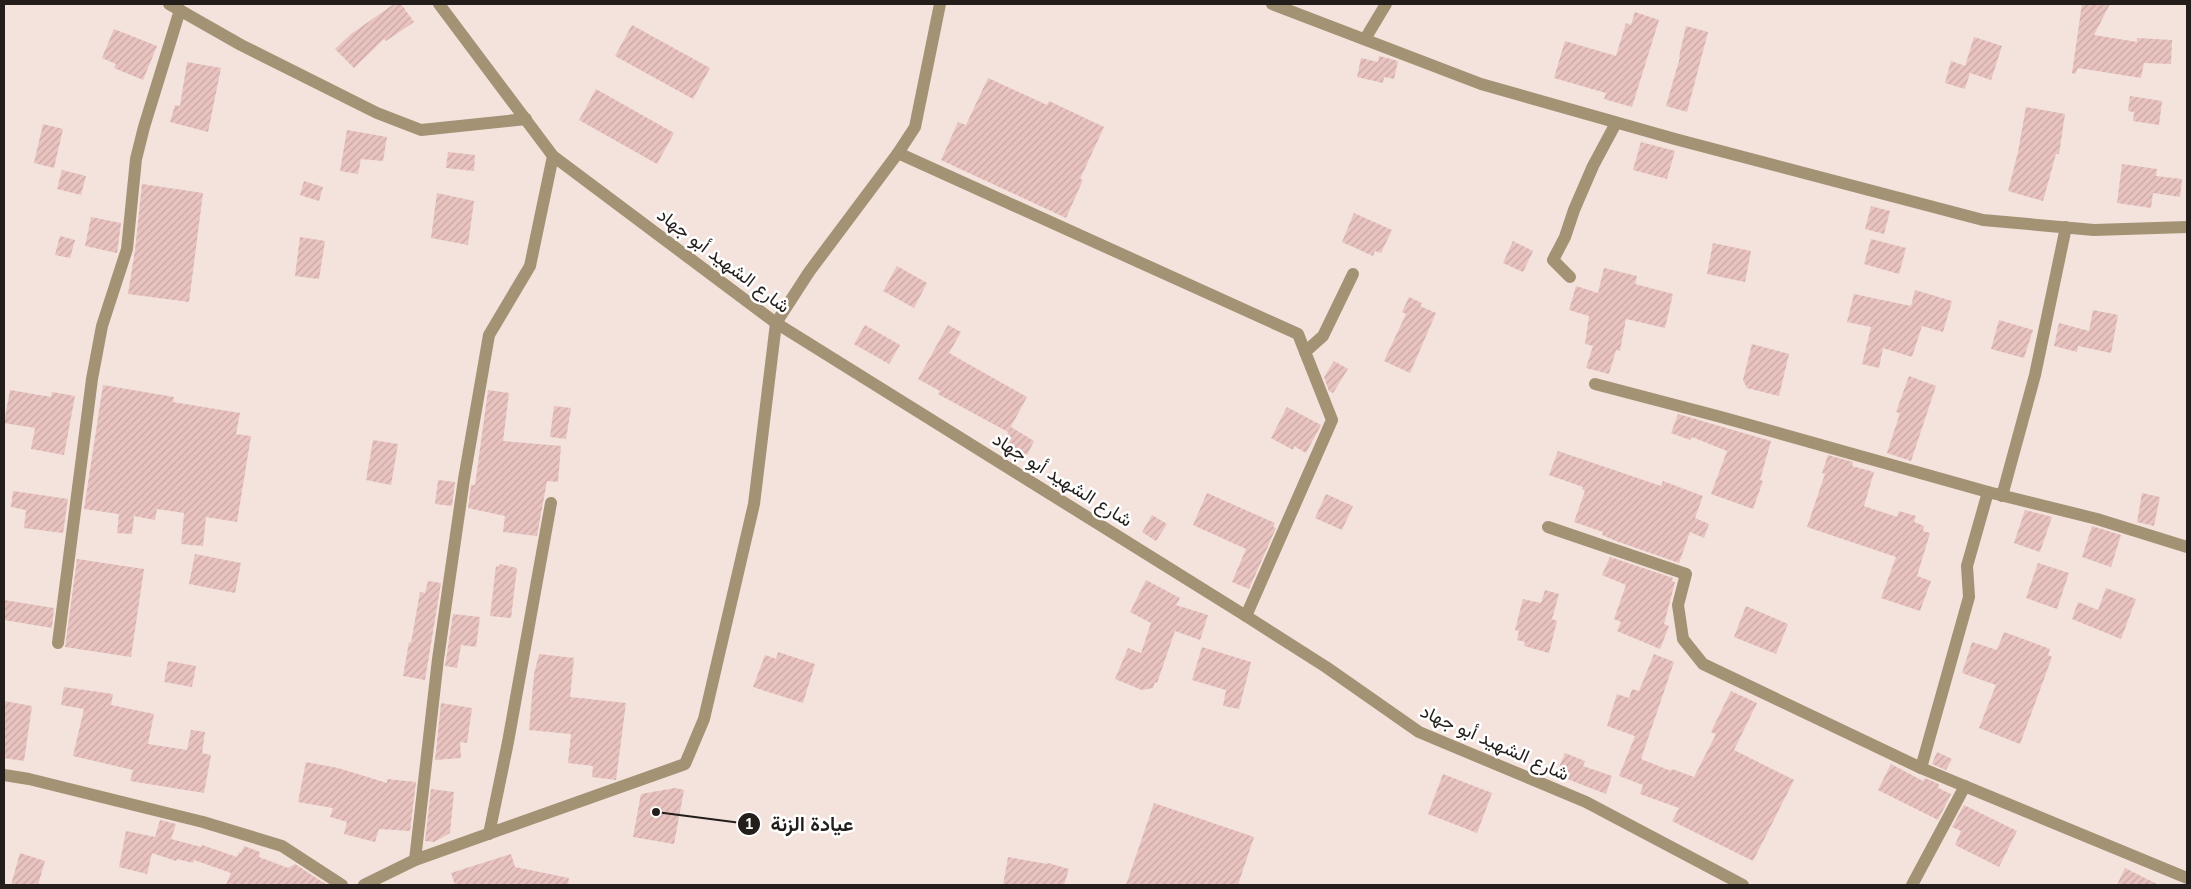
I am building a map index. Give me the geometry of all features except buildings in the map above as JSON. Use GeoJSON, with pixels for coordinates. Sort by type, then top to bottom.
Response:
{"type":"FeatureCollection","features":[{"type":"Feature","properties":{"kind":"street","name":"شارع الشهيد أبو جهاد"},"geometry":{"type":"LineString","coordinates":[[439,4],[552,156],[776,323],[1246,616],[1326,667],[1419,732],[1586,802],[1743,885]]}},
{"type":"Feature","properties":{"kind":"street"},"geometry":{"type":"LineString","coordinates":[[364,885],[414,860],[685,764],[704,718],[754,504],[776,323],[809,272],[898,153],[915,127],[940,4]]}},
{"type":"Feature","properties":{"kind":"street"},"geometry":{"type":"LineString","coordinates":[[1272,4],[1482,84],[1616,123],[1983,220],[2094,230],[2187,227]]}},
{"type":"Feature","properties":{"kind":"street"},"geometry":{"type":"LineString","coordinates":[[1365,39],[1386,4]]}},
{"type":"Feature","properties":{"kind":"street"},"geometry":{"type":"LineString","coordinates":[[58,643],[92,379],[102,326],[127,249],[136,159],[174,7],[241,45],[377,113],[421,130],[526,119]]}},
{"type":"Feature","properties":{"kind":"street"},"geometry":{"type":"LineString","coordinates":[[1570,277],[1553,260],[1565,237],[1574,210],[1593,166],[1616,123]]}},
{"type":"Feature","properties":{"kind":"street"},"geometry":{"type":"LineString","coordinates":[[898,153],[1298,334],[1332,420],[1246,616]]}},
{"type":"Feature","properties":{"kind":"street"},"geometry":{"type":"LineString","coordinates":[[414,860],[438,659],[464,479],[488,335],[530,266],[552,156]]}},
{"type":"Feature","properties":{"kind":"street"},"geometry":{"type":"LineString","coordinates":[[2002,496],[2035,375],[2066,227]]}},
{"type":"Feature","properties":{"kind":"street"},"geometry":{"type":"LineString","coordinates":[[1305,352],[1323,336],[1353,274]]}},
{"type":"Feature","properties":{"kind":"street"},"geometry":{"type":"LineString","coordinates":[[1594,384],[1721,417],[2002,496],[2097,520],[2187,547]]}},
{"type":"Feature","properties":{"kind":"street"},"geometry":{"type":"LineString","coordinates":[[1921,768],[1969,597],[1967,566],[1988,492]]}},
{"type":"Feature","properties":{"kind":"street"},"geometry":{"type":"LineString","coordinates":[[489,834],[508,742],[551,503]]}},
{"type":"Feature","properties":{"kind":"street"},"geometry":{"type":"LineString","coordinates":[[1548,526],[1686,574],[1678,605],[1683,639],[1703,664],[1921,768],[2187,878]]}},
{"type":"Feature","properties":{"kind":"street"},"geometry":{"type":"LineString","coordinates":[[4,775],[38,781],[203,822],[282,846],[342,885]]}},
{"type":"Feature","properties":{"kind":"street"},"geometry":{"type":"LineString","coordinates":[[1912,885],[1965,786]]}},
{"type":"Feature","properties":{"kind":"place","name":"عيادة الزنة"},"geometry":{"type":"Point","coordinates":[656,812]}}]}
